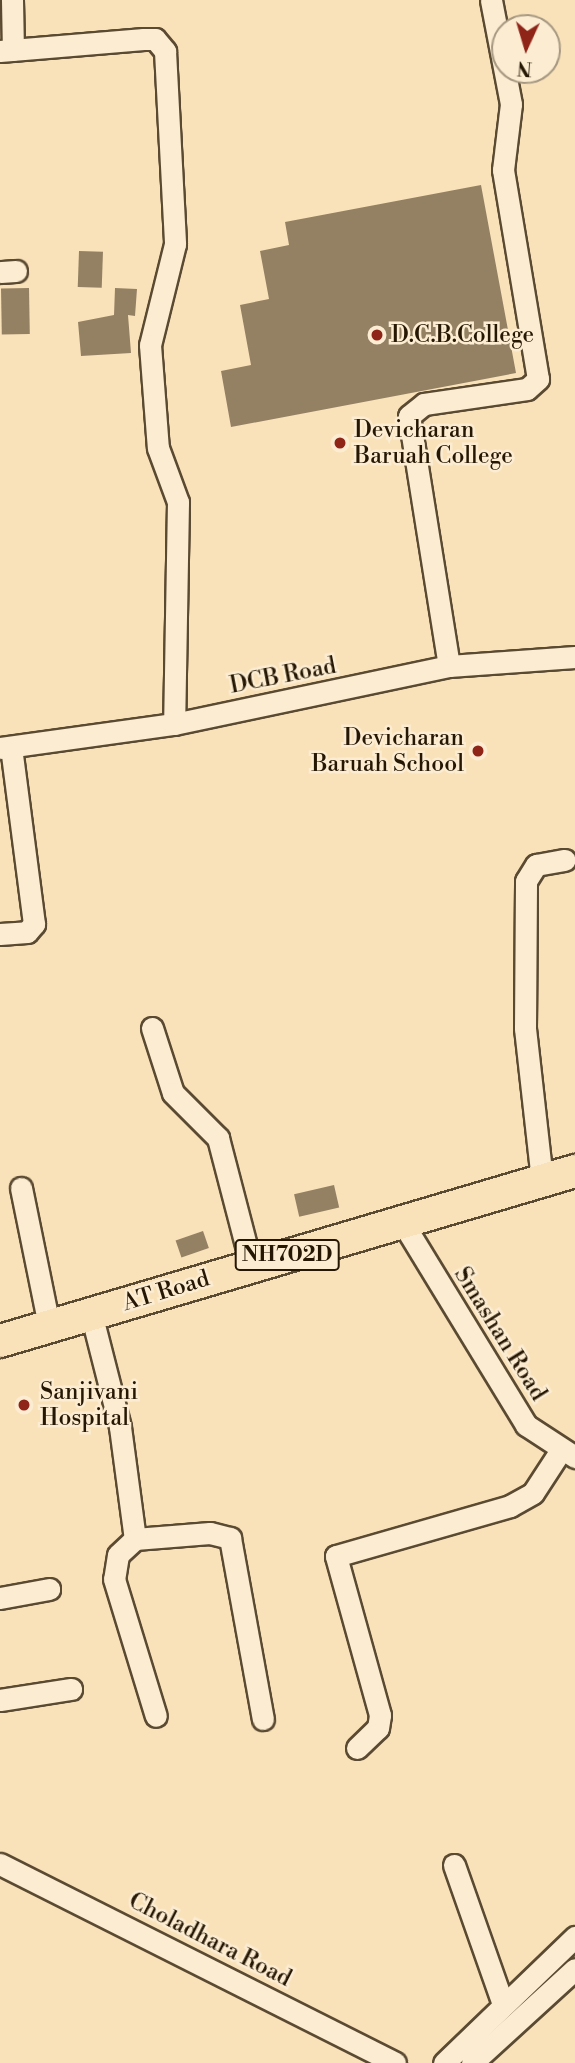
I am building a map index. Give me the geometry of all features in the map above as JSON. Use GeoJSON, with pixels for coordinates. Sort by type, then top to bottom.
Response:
{"type":"FeatureCollection","features":[{"type":"Feature","properties":{"kind":"highway","name":"AT Road"},"geometry":{"type":"LineString","coordinates":[[0,1341],[401,1220],[575,1171]]}},
{"type":"Feature","properties":{"kind":"street"},"geometry":{"type":"LineString","coordinates":[[12,0],[7,51],[144,38],[155,39],[165,51],[175,244],[150,345],[158,448],[178,502],[174,724]]}},
{"type":"Feature","properties":{"kind":"street"},"geometry":{"type":"LineString","coordinates":[[449,666],[409,416],[424,404],[527,389],[538,379],[503,170],[511,104],[491,0]]}},
{"type":"Feature","properties":{"kind":"street","name":"DCB Road"},"geometry":{"type":"LineString","coordinates":[[6,748],[174,724],[449,666],[575,657]]}},
{"type":"Feature","properties":{"kind":"street"},"geometry":{"type":"LineString","coordinates":[[0,934],[27,932],[34,924],[6,748]]}},
{"type":"Feature","properties":{"kind":"street"},"geometry":{"type":"LineString","coordinates":[[542,1180],[525,1028],[526,881],[536,864],[565,860]]}},
{"type":"Feature","properties":{"kind":"street"},"geometry":{"type":"LineString","coordinates":[[152,1028],[173,1093],[218,1138],[251,1265]]}},
{"type":"Feature","properties":{"kind":"street"},"geometry":{"type":"LineString","coordinates":[[21,1188],[49,1326]]}},
{"type":"Feature","properties":{"kind":"street","name":"Smashan Road"},"geometry":{"type":"LineString","coordinates":[[401,1220],[502,1391],[526,1424],[568,1453]]}},
{"type":"Feature","properties":{"kind":"street"},"geometry":{"type":"LineString","coordinates":[[91,1313],[120,1427],[135,1539]]}},
{"type":"Feature","properties":{"kind":"street"},"geometry":{"type":"LineString","coordinates":[[357,1748],[378,1728],[380,1715],[336,1556],[510,1506],[533,1493],[568,1453]]}},
{"type":"Feature","properties":{"kind":"street"},"geometry":{"type":"LineString","coordinates":[[156,1716],[114,1579],[118,1555],[135,1539],[210,1533],[230,1538],[263,1719]]}},
{"type":"Feature","properties":{"kind":"street"},"geometry":{"type":"LineString","coordinates":[[0,1598],[49,1589]]}},
{"type":"Feature","properties":{"kind":"street"},"geometry":{"type":"LineString","coordinates":[[0,1700],[71,1689]]}},
{"type":"Feature","properties":{"kind":"street","name":"Choladhara Road"},"geometry":{"type":"LineString","coordinates":[[0,1864],[395,2063]]}},
{"type":"Feature","properties":{"kind":"street"},"geometry":{"type":"LineString","coordinates":[[454,1865],[503,2004]]}},
{"type":"Feature","properties":{"kind":"street"},"geometry":{"type":"LineString","coordinates":[[444,2063],[575,1937]]}},
{"type":"Feature","properties":{"kind":"street"},"geometry":{"type":"LineString","coordinates":[[472,2063],[575,1969]]}},
{"type":"Feature","properties":{"kind":"building","name":"D.C.B.College"},"geometry":{"type":"Polygon","coordinates":[[[481,185],[516,373],[231,427],[221,371],[251,365],[240,305],[269,299],[260,251],[289,245],[285,222],[481,185]]]}},
{"type":"Feature","properties":{"kind":"building"},"geometry":{"type":"Polygon","coordinates":[[[79,251],[103,252],[102,288],[78,287],[79,251]]]}},
{"type":"Feature","properties":{"kind":"building"},"geometry":{"type":"Polygon","coordinates":[[[1,288],[29,288],[30,334],[2,334],[1,288]]]}},
{"type":"Feature","properties":{"kind":"building"},"geometry":{"type":"Polygon","coordinates":[[[115,288],[137,289],[135,316],[128,315],[131,353],[81,356],[78,322],[114,315],[115,288]]]}},
{"type":"Feature","properties":{"kind":"building"},"geometry":{"type":"Polygon","coordinates":[[[334,1185],[339,1207],[299,1217],[294,1194],[334,1185]]]}},
{"type":"Feature","properties":{"kind":"building"},"geometry":{"type":"Polygon","coordinates":[[[203,1231],[209,1248],[181,1257],[176,1240],[203,1231]]]}},
{"type":"Feature","properties":{"kind":"place","name":"D.C.B.College"},"geometry":{"type":"Point","coordinates":[377,335]}},
{"type":"Feature","properties":{"kind":"place","name":"Devicharan Baruah College"},"geometry":{"type":"Point","coordinates":[340,443]}},
{"type":"Feature","properties":{"kind":"place","name":"Devicharan Baruah School"},"geometry":{"type":"Point","coordinates":[478,751]}},
{"type":"Feature","properties":{"kind":"place","name":"Sanjivani Hospital"},"geometry":{"type":"Point","coordinates":[24,1405]}}]}
